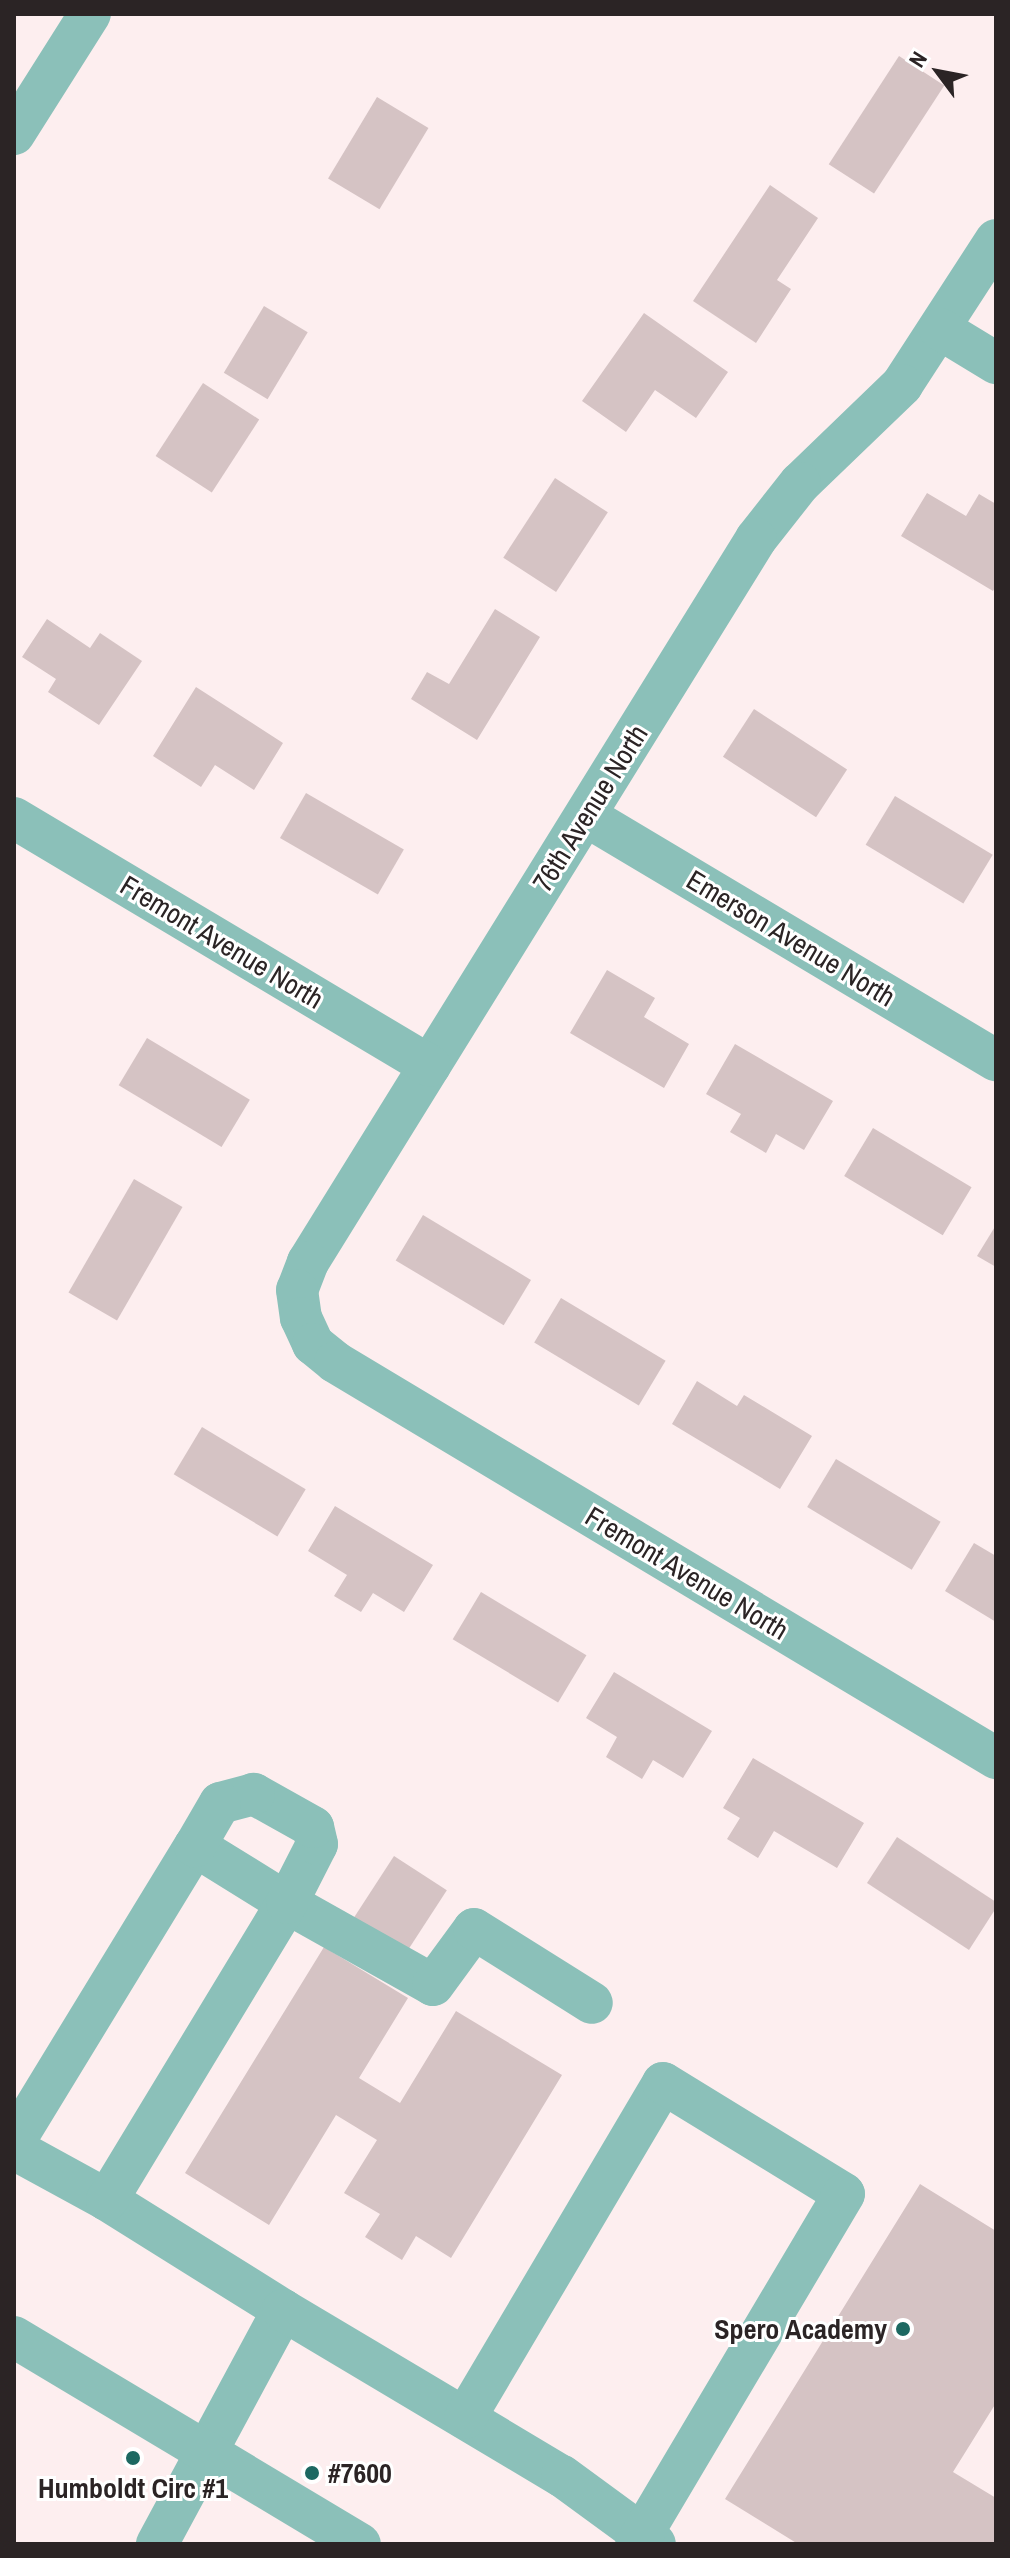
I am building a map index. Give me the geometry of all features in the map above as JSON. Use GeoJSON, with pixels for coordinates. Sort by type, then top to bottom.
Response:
{"type":"FeatureCollection","features":[{"type":"Feature","properties":{"kind":"street"},"geometry":{"type":"LineString","coordinates":[[14,134],[90,14]]}},
{"type":"Feature","properties":{"kind":"street","name":"76th Avenue North"},"geometry":{"type":"LineString","coordinates":[[379,1389],[335,1362],[313,1344],[301,1318],[297,1290],[308,1262],[756,539],[800,483],[902,385],[996,240]]}},
{"type":"Feature","properties":{"kind":"street"},"geometry":{"type":"LineString","coordinates":[[940,329],[996,363]]}},
{"type":"Feature","properties":{"kind":"street","name":"Emerson Avenue North"},"geometry":{"type":"LineString","coordinates":[[586,816],[996,1060]]}},
{"type":"Feature","properties":{"kind":"street","name":"Fremont Avenue North"},"geometry":{"type":"LineString","coordinates":[[14,818],[430,1066]]}},
{"type":"Feature","properties":{"kind":"street","name":"Fremont Avenue North"},"geometry":{"type":"LineString","coordinates":[[379,1389],[996,1758]]}},
{"type":"Feature","properties":{"kind":"street"},"geometry":{"type":"LineString","coordinates":[[14,2142],[220,1803],[254,1794],[313,1827],[317,1844],[287,1903],[107,2200]]}},
{"type":"Feature","properties":{"kind":"street"},"geometry":{"type":"LineString","coordinates":[[195,1846],[287,1903],[433,1985],[474,1929],[592,2003]]}},
{"type":"Feature","properties":{"kind":"street"},"geometry":{"type":"LineString","coordinates":[[14,2149],[107,2200],[283,2310],[562,2476],[644,2540],[844,2194],[663,2083],[465,2418]]}},
{"type":"Feature","properties":{"kind":"street"},"geometry":{"type":"LineString","coordinates":[[157,2544],[283,2310]]}},
{"type":"Feature","properties":{"kind":"street"},"geometry":{"type":"LineString","coordinates":[[14,2337],[360,2544]]}},
{"type":"Feature","properties":{"kind":"building"},"geometry":{"type":"Polygon","coordinates":[[[899,56],[944,85],[874,194],[829,164],[899,56]]]}},
{"type":"Feature","properties":{"kind":"building"},"geometry":{"type":"Polygon","coordinates":[[[377,97],[428,128],[380,209],[328,178],[377,97]]]}},
{"type":"Feature","properties":{"kind":"building"},"geometry":{"type":"Polygon","coordinates":[[[770,185],[818,218],[777,280],[791,289],[756,343],[693,301],[770,185]]]}},
{"type":"Feature","properties":{"kind":"building"},"geometry":{"type":"Polygon","coordinates":[[[264,306],[308,332],[268,399],[224,373],[264,306]]]}},
{"type":"Feature","properties":{"kind":"building"},"geometry":{"type":"Polygon","coordinates":[[[644,313],[728,372],[696,418],[655,390],[626,432],[582,401],[644,313]]]}},
{"type":"Feature","properties":{"kind":"building"},"geometry":{"type":"Polygon","coordinates":[[[203,383],[259,419],[212,492],[156,456],[203,383]]]}},
{"type":"Feature","properties":{"kind":"building"},"geometry":{"type":"Polygon","coordinates":[[[555,478],[608,512],[556,592],[503,558],[555,478]]]}},
{"type":"Feature","properties":{"kind":"building"},"geometry":{"type":"Polygon","coordinates":[[[927,493],[966,516],[979,494],[996,504],[996,586],[993,591],[901,536],[927,493]]]}},
{"type":"Feature","properties":{"kind":"building"},"geometry":{"type":"Polygon","coordinates":[[[495,609],[540,637],[477,740],[411,699],[427,672],[449,684],[495,609]]]}},
{"type":"Feature","properties":{"kind":"building"},"geometry":{"type":"Polygon","coordinates":[[[47,619],[90,648],[100,633],[142,661],[99,725],[48,692],[56,679],[22,657],[47,619]]]}},
{"type":"Feature","properties":{"kind":"building"},"geometry":{"type":"Polygon","coordinates":[[[196,687],[283,743],[254,790],[215,765],[201,787],[153,756],[196,687]]]}},
{"type":"Feature","properties":{"kind":"building"},"geometry":{"type":"Polygon","coordinates":[[[754,709],[847,769],[816,817],[723,757],[754,709]]]}},
{"type":"Feature","properties":{"kind":"building"},"geometry":{"type":"Polygon","coordinates":[[[306,793],[404,850],[378,895],[280,838],[306,793]]]}},
{"type":"Feature","properties":{"kind":"building"},"geometry":{"type":"Polygon","coordinates":[[[895,796],[993,855],[963,904],[866,845],[895,796]]]}},
{"type":"Feature","properties":{"kind":"building"},"geometry":{"type":"Polygon","coordinates":[[[607,970],[655,998],[644,1017],[689,1044],[664,1088],[570,1033],[607,970]]]}},
{"type":"Feature","properties":{"kind":"building"},"geometry":{"type":"Polygon","coordinates":[[[147,1038],[250,1100],[222,1147],[119,1085],[147,1038]]]}},
{"type":"Feature","properties":{"kind":"building"},"geometry":{"type":"Polygon","coordinates":[[[735,1044],[833,1101],[804,1150],[776,1134],[766,1153],[730,1132],[741,1114],[706,1094],[735,1044]]]}},
{"type":"Feature","properties":{"kind":"building"},"geometry":{"type":"Polygon","coordinates":[[[873,1128],[972,1187],[943,1235],[844,1176],[873,1128]]]}},
{"type":"Feature","properties":{"kind":"building"},"geometry":{"type":"Polygon","coordinates":[[[134,1179],[182,1207],[117,1320],[68,1292],[134,1179]]]}},
{"type":"Feature","properties":{"kind":"building"},"geometry":{"type":"Polygon","coordinates":[[[423,1215],[531,1280],[504,1325],[396,1260],[423,1215]]]}},
{"type":"Feature","properties":{"kind":"building"},"geometry":{"type":"Polygon","coordinates":[[[996,1225],[996,1267],[977,1256],[996,1225]]]}},
{"type":"Feature","properties":{"kind":"building"},"geometry":{"type":"Polygon","coordinates":[[[561,1298],[666,1361],[639,1405],[534,1343],[561,1298]]]}},
{"type":"Feature","properties":{"kind":"building"},"geometry":{"type":"Polygon","coordinates":[[[697,1381],[737,1406],[744,1395],[812,1436],[780,1489],[672,1424],[697,1381]]]}},
{"type":"Feature","properties":{"kind":"building"},"geometry":{"type":"Polygon","coordinates":[[[202,1427],[306,1489],[277,1536],[174,1474],[202,1427]]]}},
{"type":"Feature","properties":{"kind":"building"},"geometry":{"type":"Polygon","coordinates":[[[836,1459],[941,1522],[912,1570],[807,1507],[836,1459]]]}},
{"type":"Feature","properties":{"kind":"building"},"geometry":{"type":"Polygon","coordinates":[[[335,1506],[433,1565],[404,1612],[373,1593],[361,1612],[334,1596],[347,1575],[308,1551],[335,1506]]]}},
{"type":"Feature","properties":{"kind":"building"},"geometry":{"type":"Polygon","coordinates":[[[974,1543],[996,1556],[996,1622],[945,1591],[974,1543]]]}},
{"type":"Feature","properties":{"kind":"building"},"geometry":{"type":"Polygon","coordinates":[[[481,1592],[586,1655],[558,1702],[453,1639],[481,1592]]]}},
{"type":"Feature","properties":{"kind":"building"},"geometry":{"type":"Polygon","coordinates":[[[614,1672],[712,1731],[683,1778],[653,1760],[642,1779],[606,1757],[617,1737],[586,1718],[614,1672]]]}},
{"type":"Feature","properties":{"kind":"building"},"geometry":{"type":"Polygon","coordinates":[[[753,1758],[864,1823],[837,1868],[774,1831],[758,1858],[727,1839],[740,1818],[723,1808],[753,1758]]]}},
{"type":"Feature","properties":{"kind":"building"},"geometry":{"type":"Polygon","coordinates":[[[897,1837],[996,1902],[996,1908],[969,1950],[867,1883],[897,1837]]]}},
{"type":"Feature","properties":{"kind":"building"},"geometry":{"type":"Polygon","coordinates":[[[394,1856],[447,1890],[407,1952],[354,1918],[394,1856]]]}},
{"type":"Feature","properties":{"kind":"building"},"geometry":{"type":"Polygon","coordinates":[[[324,1947],[408,1998],[359,2078],[400,2103],[456,2011],[562,2075],[451,2258],[416,2236],[402,2260],[365,2237],[380,2214],[344,2193],[377,2140],[336,2115],[269,2225],[185,2173],[324,1947]]]}},
{"type":"Feature","properties":{"kind":"building","name":"Spero Academy"},"geometry":{"type":"Polygon","coordinates":[[[920,2184],[996,2231],[996,2403],[953,2472],[996,2498],[996,2544],[798,2544],[725,2499],[920,2184]]]}},
{"type":"Feature","properties":{"kind":"place","name":"Spero Academy"},"geometry":{"type":"Point","coordinates":[903,2329]}},
{"type":"Feature","properties":{"kind":"place","name":"Humboldt Circ #1"},"geometry":{"type":"Point","coordinates":[133,2458]}},
{"type":"Feature","properties":{"kind":"place","name":"#7600"},"geometry":{"type":"Point","coordinates":[312,2473]}}]}
